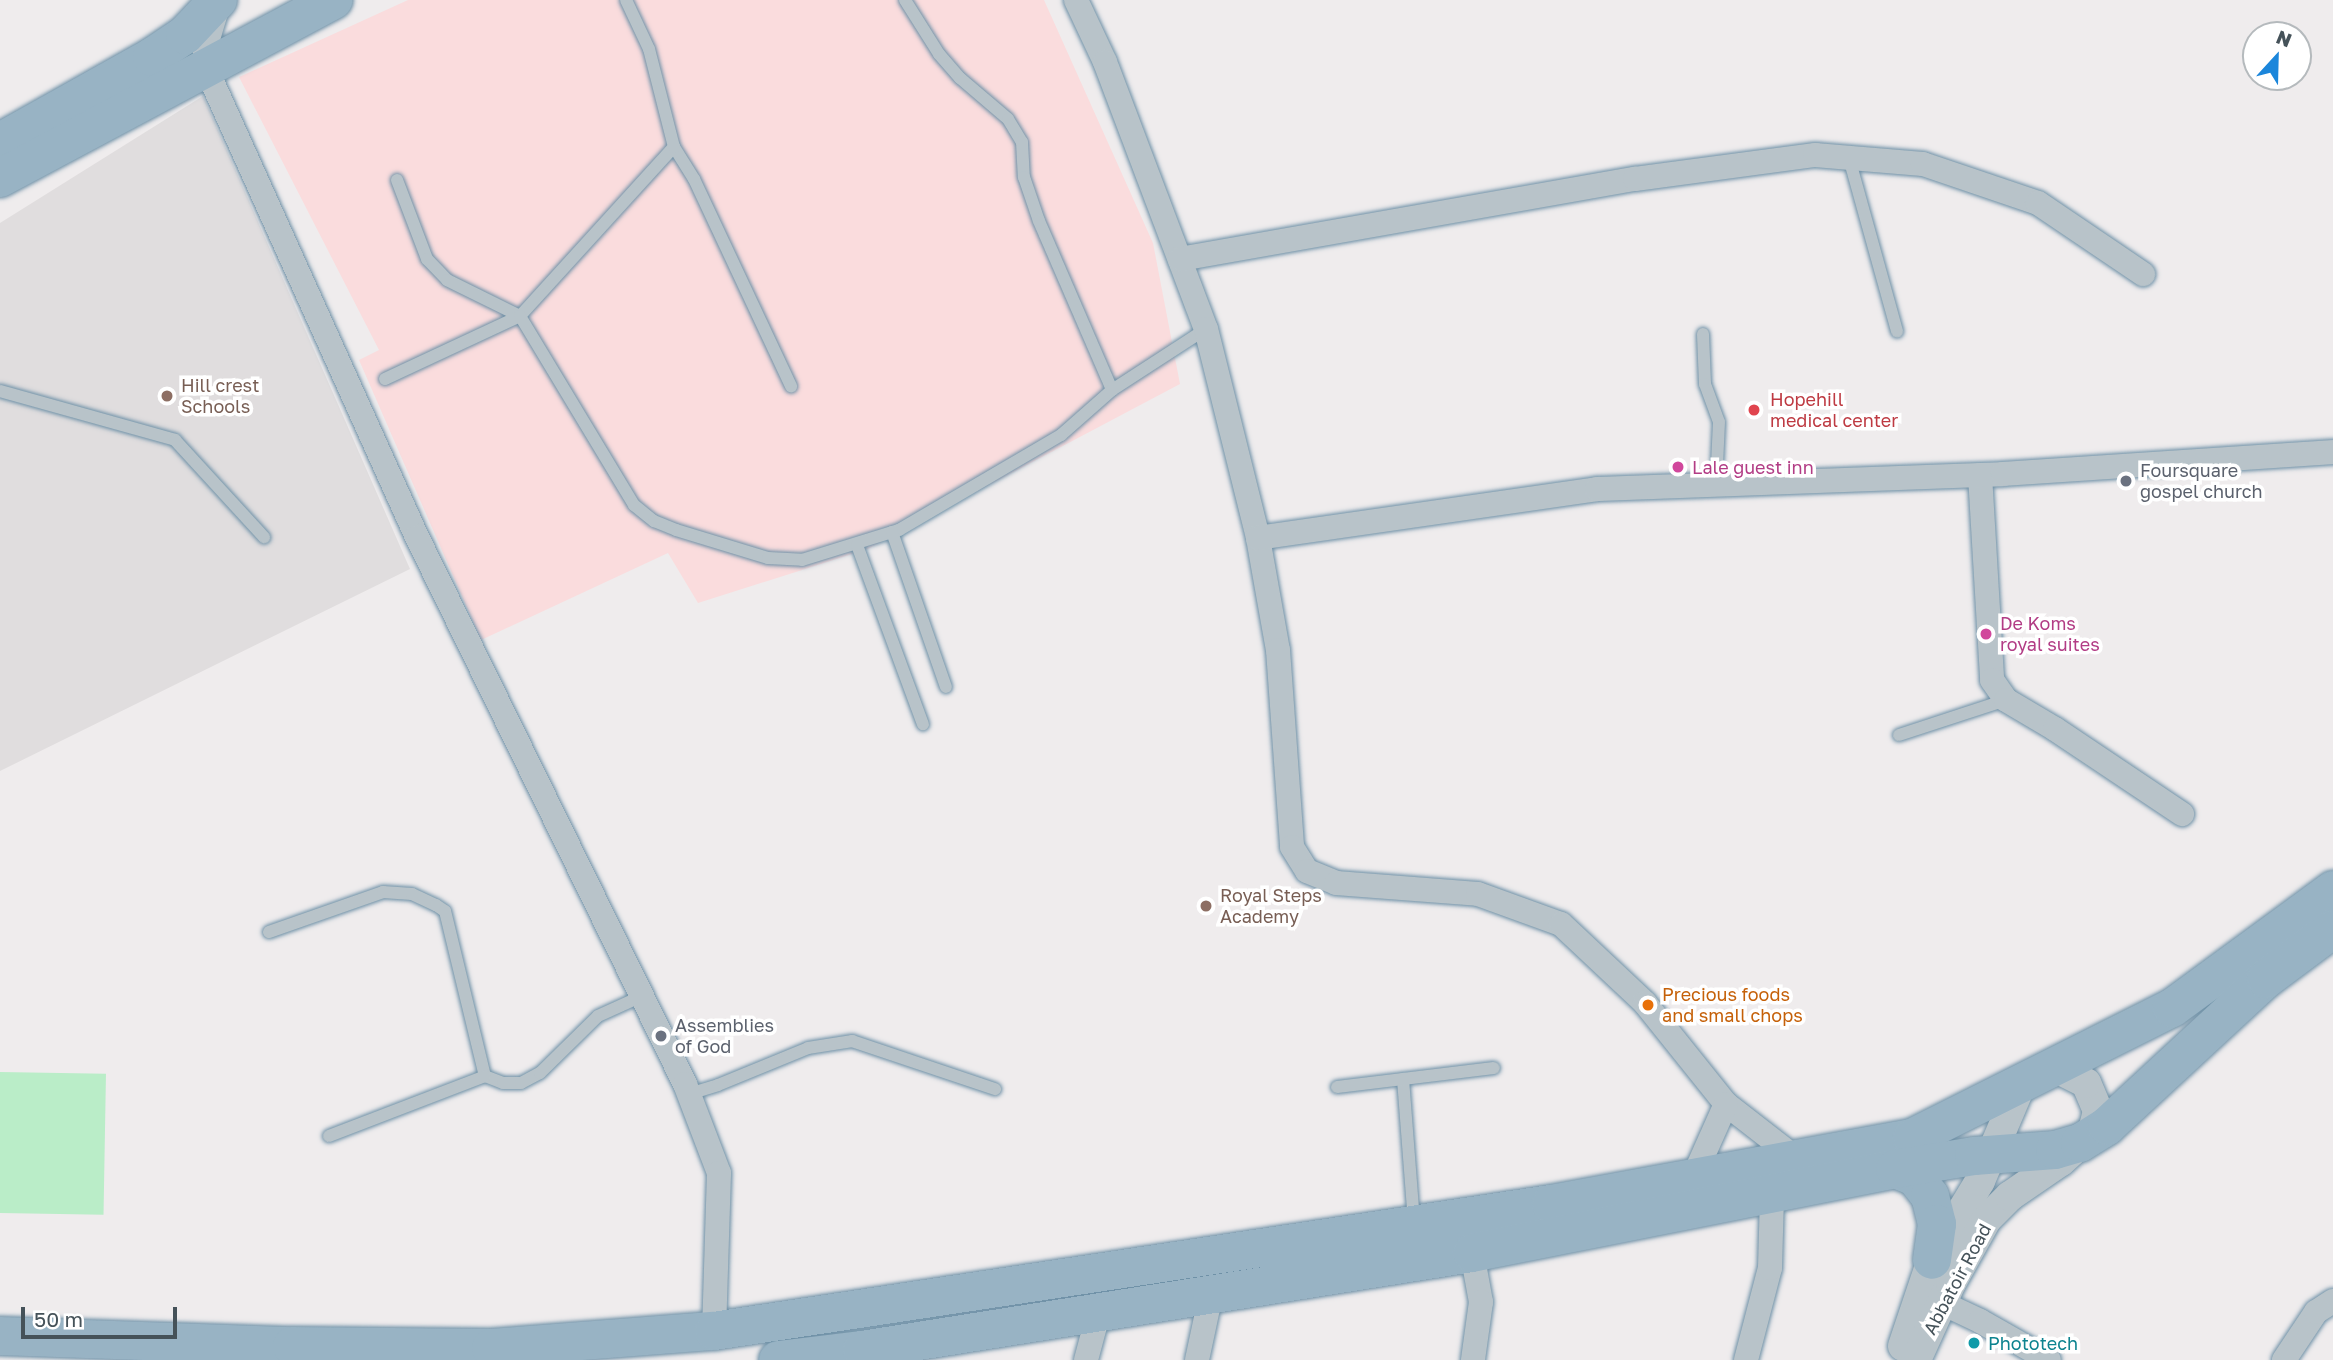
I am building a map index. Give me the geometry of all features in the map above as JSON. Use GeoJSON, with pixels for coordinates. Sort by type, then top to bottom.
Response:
{"type":"FeatureCollection","features":[{"type":"Feature","properties":{"kind":"highway"},"geometry":{"type":"LineString","coordinates":[[0,142],[152,57],[185,35],[219,0]]}},
{"type":"Feature","properties":{"kind":"highway"},"geometry":{"type":"LineString","coordinates":[[0,178],[205,66],[334,0]]}},
{"type":"Feature","properties":{"kind":"highway"},"geometry":{"type":"LineString","coordinates":[[0,1336],[292,1346],[491,1348],[714,1331],[1414,1225],[1912,1138],[2172,1008],[2333,890]]}},
{"type":"Feature","properties":{"kind":"highway"},"geometry":{"type":"LineString","coordinates":[[778,1360],[861,1355],[1099,1311],[1472,1253],[1895,1169],[1991,1155],[2055,1150],[2088,1138],[2123,1112],[2266,979],[2333,929]]}},
{"type":"Feature","properties":{"kind":"highway"},"geometry":{"type":"LineString","coordinates":[[1895,1169],[1915,1177],[1930,1196],[1937,1224],[1931,1260]]}},
{"type":"Feature","properties":{"kind":"highway"},"geometry":{"type":"LineString","coordinates":[[1315,1240],[1302,1261],[1318,1277]]}},
{"type":"Feature","properties":{"kind":"street"},"geometry":{"type":"LineString","coordinates":[[219,0],[207,38],[205,66],[417,537],[688,1094],[719,1173],[714,1331]]}},
{"type":"Feature","properties":{"kind":"street"},"geometry":{"type":"LineString","coordinates":[[1076,0],[1105,62],[1206,329],[1258,538],[1278,650],[1292,848],[1307,871],[1336,883],[1478,894],[1560,923],[1644,1003],[1726,1104],[1797,1159]]}},
{"type":"Feature","properties":{"kind":"street"},"geometry":{"type":"LineString","coordinates":[[1180,259],[1635,180],[1815,155],[1923,164],[2038,203],[2143,274]]}},
{"type":"Feature","properties":{"kind":"street"},"geometry":{"type":"LineString","coordinates":[[1258,538],[1597,489],[1980,475],[2333,452]]}},
{"type":"Feature","properties":{"kind":"street"},"geometry":{"type":"LineString","coordinates":[[1980,475],[1992,680],[2006,700],[2055,729],[2182,814]]}},
{"type":"Feature","properties":{"kind":"street"},"geometry":{"type":"LineString","coordinates":[[2033,1076],[2061,1070],[2086,1083],[2098,1111],[2088,1138]]}},
{"type":"Feature","properties":{"kind":"street","name":"Abbatoir Road"},"geometry":{"type":"LineString","coordinates":[[1899,1360],[1931,1260],[1968,1202],[2033,1076]]}},
{"type":"Feature","properties":{"kind":"street"},"geometry":{"type":"LineString","coordinates":[[1693,1178],[1726,1104]]}},
{"type":"Feature","properties":{"kind":"street","name":"Abbatoir Road"},"geometry":{"type":"LineString","coordinates":[[1916,1360],[1942,1303],[1986,1220],[2010,1196],[2061,1161],[2088,1138]]}},
{"type":"Feature","properties":{"kind":"street"},"geometry":{"type":"LineString","coordinates":[[1746,1360],[1770,1268],[1772,1195]]}},
{"type":"Feature","properties":{"kind":"street"},"geometry":{"type":"LineString","coordinates":[[1472,1253],[1481,1302],[1473,1360]]}},
{"type":"Feature","properties":{"kind":"street"},"geometry":{"type":"LineString","coordinates":[[1197,1360],[1211,1294]]}},
{"type":"Feature","properties":{"kind":"street"},"geometry":{"type":"LineString","coordinates":[[2284,1360],[2316,1312],[2333,1301]]}},
{"type":"Feature","properties":{"kind":"street"},"geometry":{"type":"LineString","coordinates":[[1942,1303],[2049,1360]]}},
{"type":"Feature","properties":{"kind":"street"},"geometry":{"type":"LineString","coordinates":[[1086,1360],[1099,1311]]}},
{"type":"Feature","properties":{"kind":"lane"},"geometry":{"type":"LineString","coordinates":[[626,0],[649,49],[674,147],[694,179],[791,386]]}},
{"type":"Feature","properties":{"kind":"lane"},"geometry":{"type":"LineString","coordinates":[[905,0],[939,54],[960,78],[1008,119],[1022,142],[1024,177],[1039,221],[1112,390]]}},
{"type":"Feature","properties":{"kind":"lane"},"geometry":{"type":"LineString","coordinates":[[385,379],[520,316],[674,147]]}},
{"type":"Feature","properties":{"kind":"lane"},"geometry":{"type":"LineString","coordinates":[[1849,158],[1896,331]]}},
{"type":"Feature","properties":{"kind":"lane"},"geometry":{"type":"LineString","coordinates":[[397,180],[427,259],[447,280],[520,316],[634,505],[654,521],[768,558],[802,560],[892,533],[1061,435],[1112,390],[1206,329]]}},
{"type":"Feature","properties":{"kind":"lane"},"geometry":{"type":"LineString","coordinates":[[1703,334],[1705,384],[1719,422],[1716,485]]}},
{"type":"Feature","properties":{"kind":"lane"},"geometry":{"type":"LineString","coordinates":[[0,391],[175,440],[264,537]]}},
{"type":"Feature","properties":{"kind":"lane"},"geometry":{"type":"LineString","coordinates":[[892,533],[946,687]]}},
{"type":"Feature","properties":{"kind":"lane"},"geometry":{"type":"LineString","coordinates":[[857,545],[923,724]]}},
{"type":"Feature","properties":{"kind":"lane"},"geometry":{"type":"LineString","coordinates":[[1899,735],[2006,700]]}},
{"type":"Feature","properties":{"kind":"lane"},"geometry":{"type":"LineString","coordinates":[[269,932],[383,892],[412,894],[445,911],[485,1076]]}},
{"type":"Feature","properties":{"kind":"lane"},"geometry":{"type":"LineString","coordinates":[[329,1136],[485,1076],[503,1083],[521,1083],[540,1073],[598,1016],[640,997]]}},
{"type":"Feature","properties":{"kind":"lane"},"geometry":{"type":"LineString","coordinates":[[688,1094],[718,1085],[808,1048],[852,1041],[995,1088]]}},
{"type":"Feature","properties":{"kind":"lane"},"geometry":{"type":"LineString","coordinates":[[1337,1087],[1494,1068]]}},
{"type":"Feature","properties":{"kind":"lane"},"geometry":{"type":"LineString","coordinates":[[1403,1079],[1414,1225]]}},
{"type":"Feature","properties":{"kind":"shaded area"},"geometry":{"type":"Polygon","coordinates":[[[408,0],[1044,0],[1153,243],[1180,384],[868,549],[698,603],[668,553],[481,640],[359,360],[379,350],[239,77],[408,0]]]}},
{"type":"Feature","properties":{"kind":"shaded area","name":"Hill crest Schools"},"geometry":{"type":"Polygon","coordinates":[[[203,96],[410,569],[0,771],[0,223],[203,96]]]}},
{"type":"Feature","properties":{"kind":"green space"},"geometry":{"type":"Polygon","coordinates":[[[0,1072],[106,1074],[104,1215],[0,1213],[0,1072]]]}},
{"type":"Feature","properties":{"kind":"place","name":"Hill crest Schools"},"geometry":{"type":"Point","coordinates":[167,396]}},
{"type":"Feature","properties":{"kind":"place","name":"Hopehill medical center"},"geometry":{"type":"Point","coordinates":[1754,410]}},
{"type":"Feature","properties":{"kind":"place","name":"Lale guest inn"},"geometry":{"type":"Point","coordinates":[1678,467]}},
{"type":"Feature","properties":{"kind":"place","name":"Foursquare gospel church"},"geometry":{"type":"Point","coordinates":[2126,481]}},
{"type":"Feature","properties":{"kind":"place","name":"De Koms royal suites"},"geometry":{"type":"Point","coordinates":[1986,634]}},
{"type":"Feature","properties":{"kind":"place","name":"Royal Steps Academy"},"geometry":{"type":"Point","coordinates":[1206,906]}},
{"type":"Feature","properties":{"kind":"place","name":"Precious foods and small chops"},"geometry":{"type":"Point","coordinates":[1648,1005]}},
{"type":"Feature","properties":{"kind":"place","name":"Assemblies of God"},"geometry":{"type":"Point","coordinates":[661,1036]}},
{"type":"Feature","properties":{"kind":"place","name":"Phototech"},"geometry":{"type":"Point","coordinates":[1974,1343]}}]}
